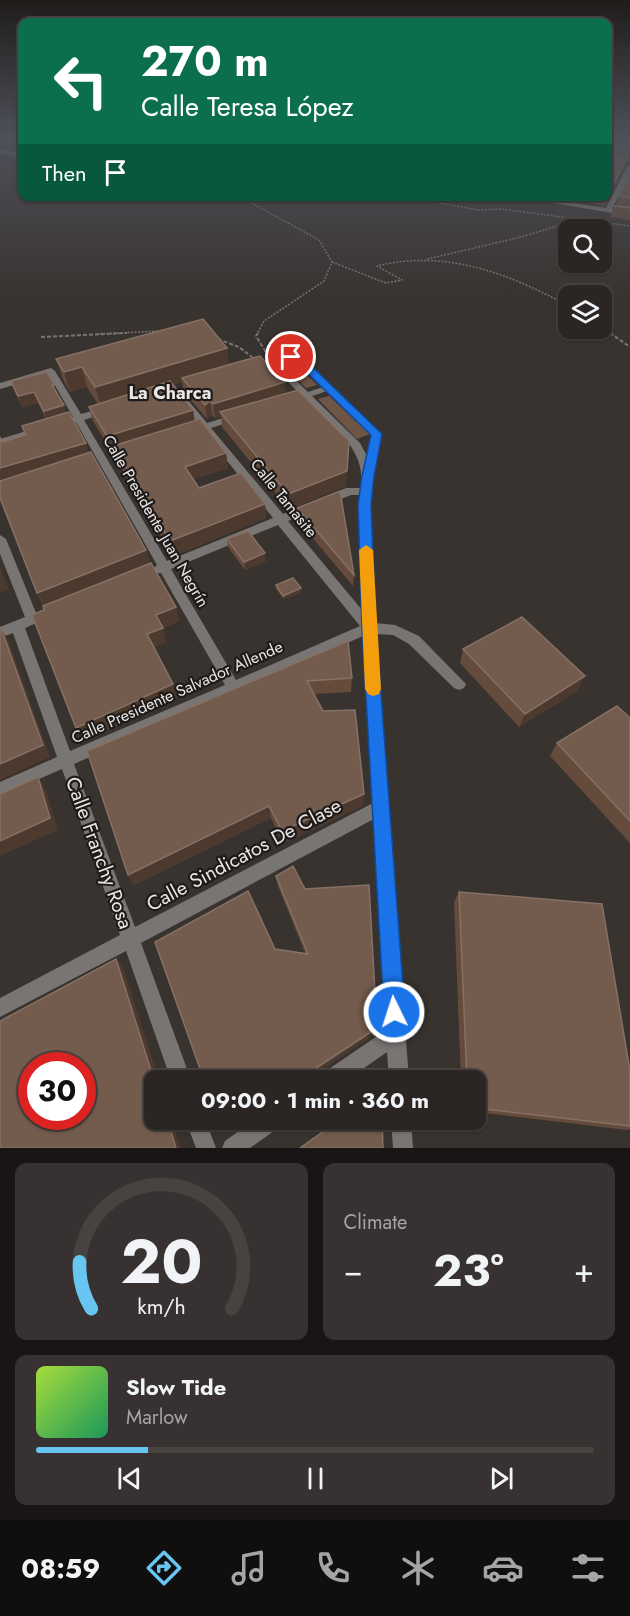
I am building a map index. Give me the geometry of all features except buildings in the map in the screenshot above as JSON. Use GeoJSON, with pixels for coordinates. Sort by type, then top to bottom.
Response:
{"type":"FeatureCollection","features":[{"type":"Feature","properties":{"kind":"street"},"geometry":{"type":"LineString","coordinates":[[608,211],[619,189]]}},
{"type":"Feature","properties":{"kind":"street"},"geometry":{"type":"LineString","coordinates":[[553,201],[630,214]]}},
{"type":"Feature","properties":{"kind":"street"},"geometry":{"type":"LineString","coordinates":[[239,370],[287,356],[298,358],[377,434],[365,492],[369,628],[398,1070]]}},
{"type":"Feature","properties":{"kind":"street"},"geometry":{"type":"LineString","coordinates":[[266,362],[306,395],[356,445],[364,459],[368,476]]}},
{"type":"Feature","properties":{"kind":"street","name":"Calle Presidente Juan Negrín"},"geometry":{"type":"LineString","coordinates":[[0,386],[51,371],[233,687]]}},
{"type":"Feature","properties":{"kind":"street"},"geometry":{"type":"LineString","coordinates":[[285,402],[329,388]]}},
{"type":"Feature","properties":{"kind":"street","name":"Calle Tamasite"},"geometry":{"type":"LineString","coordinates":[[174,389],[369,628]]}},
{"type":"Feature","properties":{"kind":"street"},"geometry":{"type":"LineString","coordinates":[[0,442],[120,405]]}},
{"type":"Feature","properties":{"kind":"street"},"geometry":{"type":"LineString","coordinates":[[174,437],[243,415]]}},
{"type":"Feature","properties":{"kind":"street"},"geometry":{"type":"LineString","coordinates":[[141,576],[350,491],[365,492]]}},
{"type":"Feature","properties":{"kind":"street"},"geometry":{"type":"LineString","coordinates":[[0,539],[32,620]]}},
{"type":"Feature","properties":{"kind":"street"},"geometry":{"type":"LineString","coordinates":[[0,633],[65,607]]}},
{"type":"Feature","properties":{"kind":"street","name":"Calle Franchy Rosa"},"geometry":{"type":"LineString","coordinates":[[16,626],[177,1070]]}},
{"type":"Feature","properties":{"kind":"street"},"geometry":{"type":"LineString","coordinates":[[369,628],[395,630],[414,640],[459,684]]}},
{"type":"Feature","properties":{"kind":"street","name":"Calle Presidente Salvador Allende"},"geometry":{"type":"LineString","coordinates":[[0,789],[369,628]]}},
{"type":"Feature","properties":{"kind":"street","name":"Calle Sindicatos De Clase"},"geometry":{"type":"LineString","coordinates":[[0,1008],[381,807]]}},
{"type":"Feature","properties":{"kind":"street"},"geometry":{"type":"LineString","coordinates":[[345,1070],[396,1035]]}},
{"type":"Feature","properties":{"kind":"street"},"geometry":{"type":"LineString","coordinates":[[199,1130],[206,1148]]}},
{"type":"Feature","properties":{"kind":"street"},"geometry":{"type":"LineString","coordinates":[[232,1148],[258,1130]]}},
{"type":"Feature","properties":{"kind":"street"},"geometry":{"type":"LineString","coordinates":[[402,1130],[403,1148]]}},
{"type":"Feature","properties":{"kind":"path"},"geometry":{"type":"LineString","coordinates":[[248,201],[319,240],[332,262],[386,283],[402,280],[377,266],[401,260],[426,260],[496,273],[531,285],[558,300]]}},
{"type":"Feature","properties":{"kind":"path"},"geometry":{"type":"LineString","coordinates":[[429,201],[478,210],[501,209],[585,219]]}},
{"type":"Feature","properties":{"kind":"path"},"geometry":{"type":"LineString","coordinates":[[612,223],[630,226]]}},
{"type":"Feature","properties":{"kind":"path"},"geometry":{"type":"LineString","coordinates":[[426,260],[521,237],[558,224]]}},
{"type":"Feature","properties":{"kind":"path"},"geometry":{"type":"LineString","coordinates":[[266,362],[256,336],[264,321],[324,281],[332,262]]}},
{"type":"Feature","properties":{"kind":"path"},"geometry":{"type":"LineString","coordinates":[[41,338],[170,330]]}},
{"type":"Feature","properties":{"kind":"path"},"geometry":{"type":"LineString","coordinates":[[612,334],[630,347]]}},
{"type":"Feature","properties":{"kind":"path"},"geometry":{"type":"LineString","coordinates":[[217,339],[239,347],[266,362]]}},
{"type":"Feature","properties":{"kind":"shaded area"},"geometry":{"type":"Polygon","coordinates":[[[292,360],[317,385],[306,388],[281,364],[292,360]]]}},
{"type":"Feature","properties":{"kind":"shaded area"},"geometry":{"type":"Polygon","coordinates":[[[329,396],[370,434],[357,439],[318,399],[329,396]]]}},
{"type":"Feature","properties":{"kind":"slow traffic"},"geometry":{"type":"LineString","coordinates":[[366,550],[373,689]]}},
{"type":"Feature","properties":{"kind":"district","name":"La Charca"},"geometry":{"type":"Point","coordinates":[170,393]}},
{"type":"Feature","properties":{"kind":"route"},"geometry":{"type":"LineString","coordinates":[[291,357],[298,358],[377,434],[364,505],[369,628],[394,1012]]}}]}
